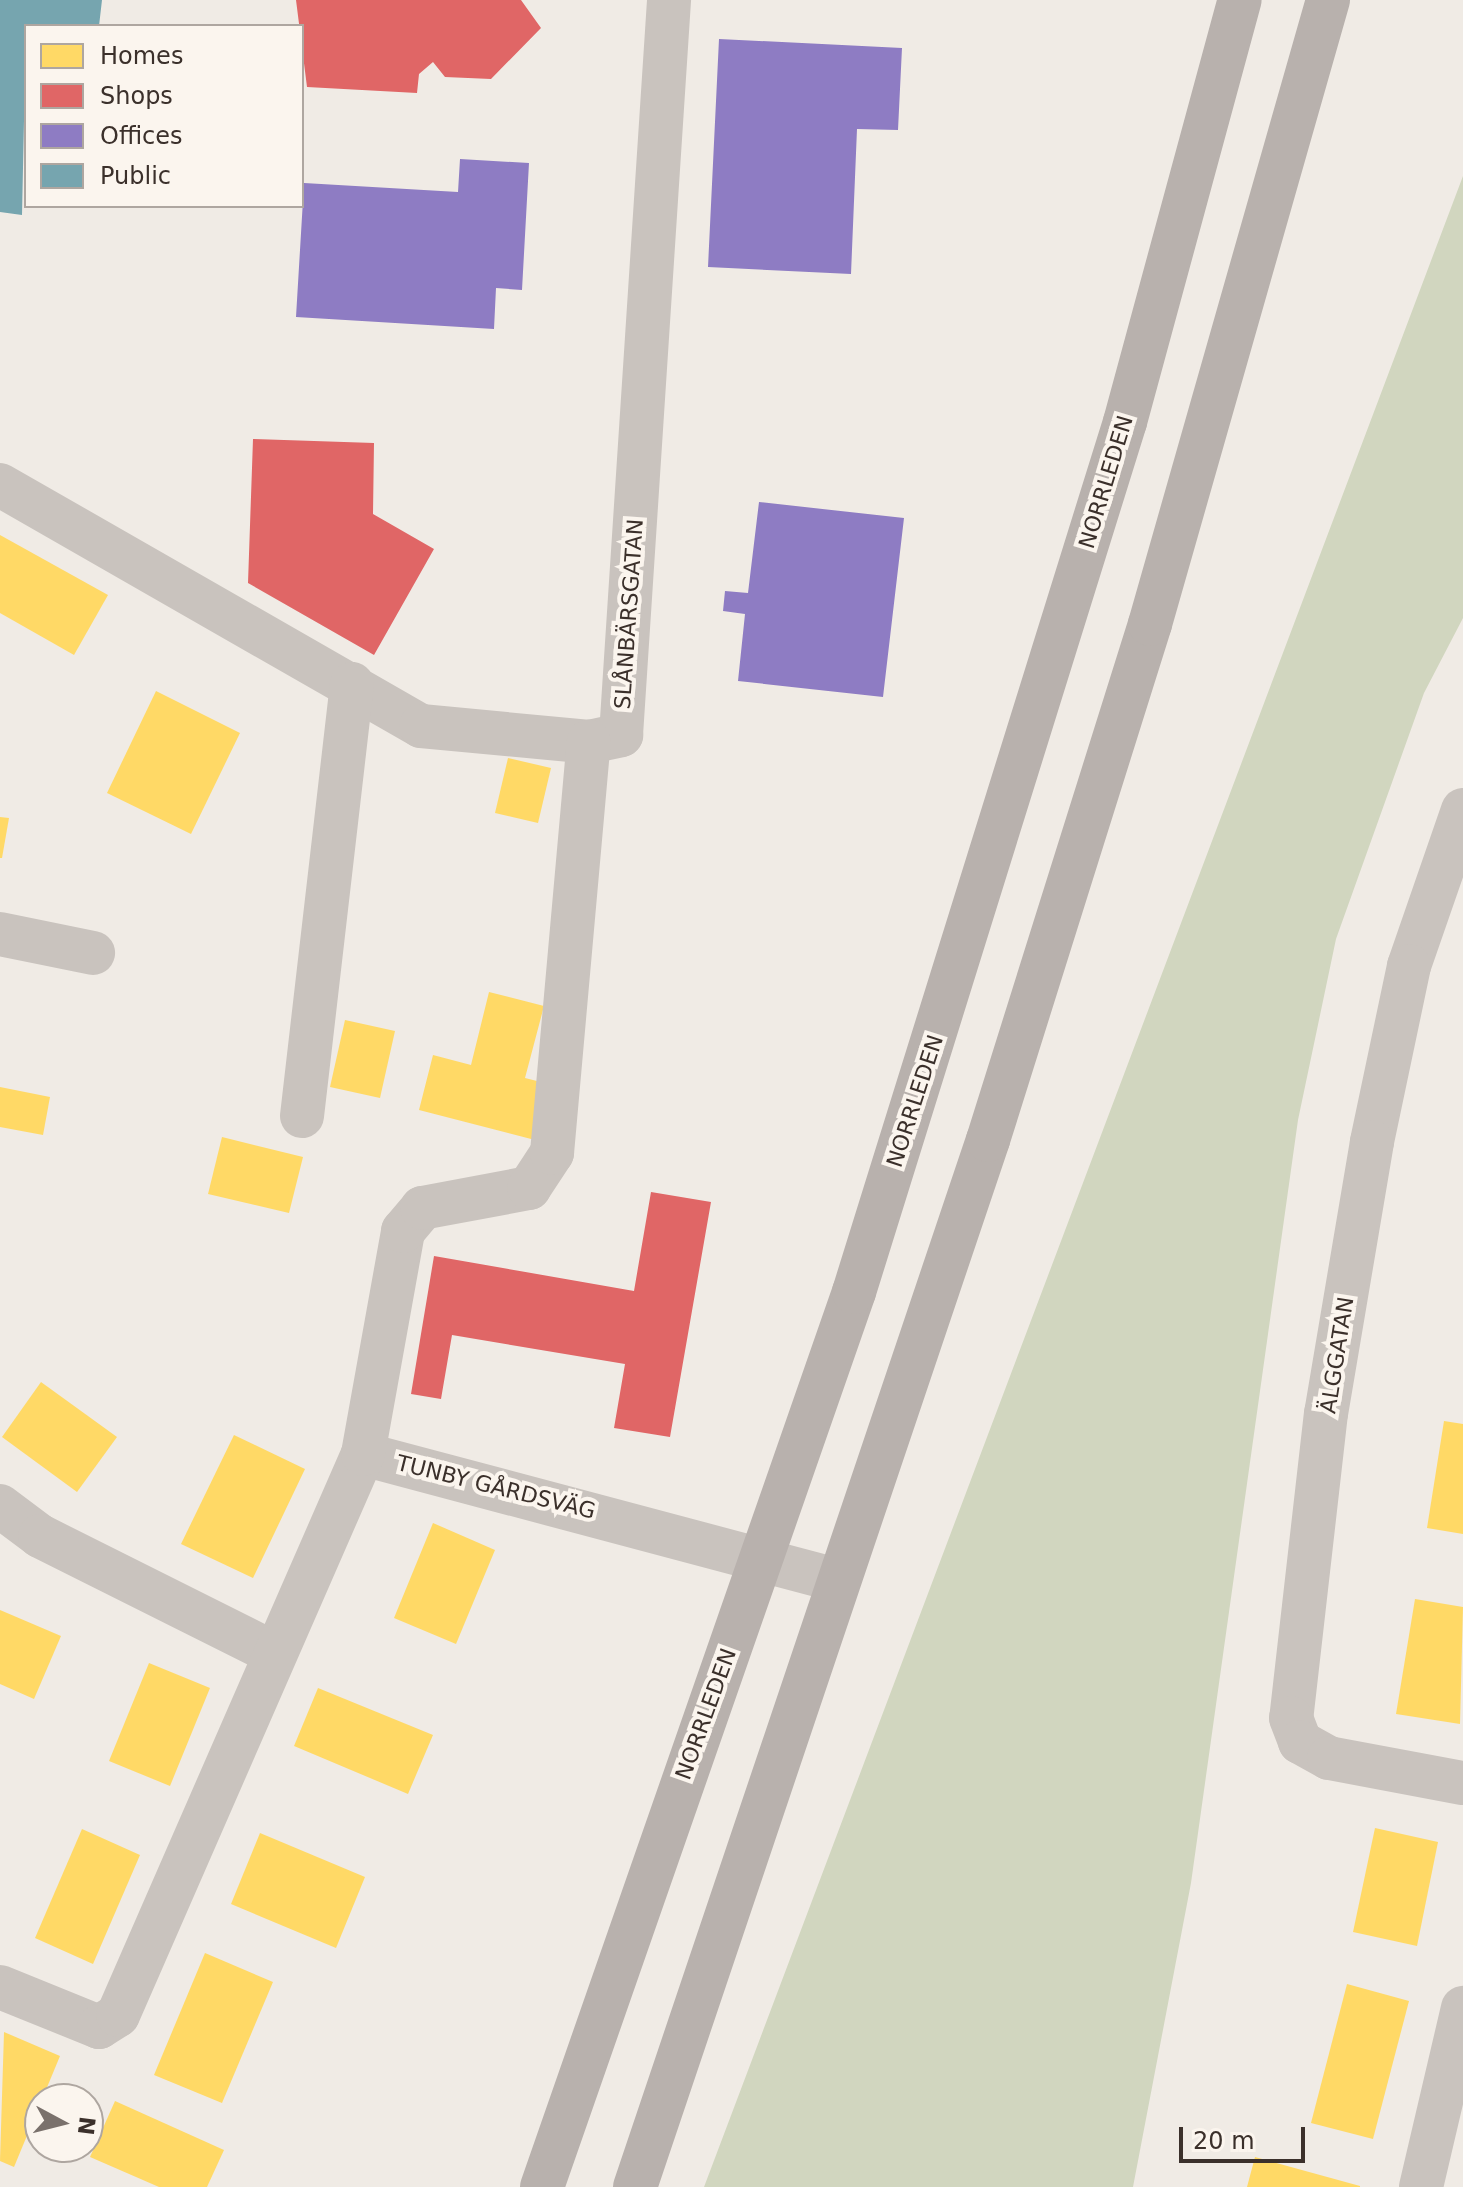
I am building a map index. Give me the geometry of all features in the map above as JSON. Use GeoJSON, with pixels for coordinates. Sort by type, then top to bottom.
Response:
{"type":"FeatureCollection","features":[{"type":"Feature","properties":{"kind":"main road","name":"NORRLEDEN"},"geometry":{"type":"LineString","coordinates":[[542,2187],[760,1560],[975,911],[1125,422],[1240,0]]}},
{"type":"Feature","properties":{"kind":"main road"},"geometry":{"type":"LineString","coordinates":[[635,2187],[988,1140],[1140,654],[1328,0]]}},
{"type":"Feature","properties":{"kind":"street","name":"SLÅNBÄRSGATAN"},"geometry":{"type":"LineString","coordinates":[[0,485],[421,726],[589,742],[621,735],[669,0]]}},
{"type":"Feature","properties":{"kind":"street"},"geometry":{"type":"LineString","coordinates":[[302,1116],[352,684]]}},
{"type":"Feature","properties":{"kind":"street"},"geometry":{"type":"LineString","coordinates":[[0,1987],[99,2027],[118,2015],[363,1454],[403,1231],[422,1208],[529,1188],[552,1153],[589,742]]}},
{"type":"Feature","properties":{"kind":"street","name":"ÄLGGATAN"},"geometry":{"type":"LineString","coordinates":[[1463,810],[1409,966],[1372,1142],[1326,1413],[1291,1718],[1300,1742],[1329,1758],[1463,1783]]}},
{"type":"Feature","properties":{"kind":"street"},"geometry":{"type":"LineString","coordinates":[[0,934],[93,953]]}},
{"type":"Feature","properties":{"kind":"street","name":"TUNBY GÅRDSVÄG"},"geometry":{"type":"LineString","coordinates":[[363,1454],[838,1580]]}},
{"type":"Feature","properties":{"kind":"street"},"geometry":{"type":"LineString","coordinates":[[0,1506],[40,1536],[274,1653]]}},
{"type":"Feature","properties":{"kind":"street"},"geometry":{"type":"LineString","coordinates":[[1421,2187],[1463,2008]]}},
{"type":"Feature","properties":{"kind":"green space"},"geometry":{"type":"Polygon","coordinates":[[[1463,176],[1463,618],[1424,693],[1336,939],[1298,1120],[1191,1883],[1133,2187],[704,2187],[1463,176]]]}},
{"type":"Feature","properties":{"kind":"building: Homes"},"geometry":{"type":"Polygon","coordinates":[[[0,535],[108,595],[74,655],[0,613],[0,535]]]}},
{"type":"Feature","properties":{"kind":"building: Homes"},"geometry":{"type":"Polygon","coordinates":[[[156,691],[240,733],[191,834],[107,793],[156,691]]]}},
{"type":"Feature","properties":{"kind":"building: Homes"},"geometry":{"type":"Polygon","coordinates":[[[508,758],[551,768],[538,823],[495,813],[508,758]]]}},
{"type":"Feature","properties":{"kind":"building: Homes"},"geometry":{"type":"Polygon","coordinates":[[[0,817],[9,818],[2,858],[0,858],[0,817]]]}},
{"type":"Feature","properties":{"kind":"building: Homes"},"geometry":{"type":"Polygon","coordinates":[[[489,992],[544,1006],[525,1078],[549,1084],[535,1140],[419,1110],[433,1055],[471,1065],[489,992]]]}},
{"type":"Feature","properties":{"kind":"building: Homes"},"geometry":{"type":"Polygon","coordinates":[[[345,1020],[395,1031],[380,1098],[330,1087],[345,1020]]]}},
{"type":"Feature","properties":{"kind":"building: Homes"},"geometry":{"type":"Polygon","coordinates":[[[0,1087],[50,1097],[43,1135],[0,1127],[0,1087]]]}},
{"type":"Feature","properties":{"kind":"building: Homes"},"geometry":{"type":"Polygon","coordinates":[[[222,1137],[303,1157],[289,1213],[208,1194],[222,1137]]]}},
{"type":"Feature","properties":{"kind":"building: Homes"},"geometry":{"type":"Polygon","coordinates":[[[41,1382],[117,1437],[77,1492],[2,1437],[41,1382]]]}},
{"type":"Feature","properties":{"kind":"building: Homes"},"geometry":{"type":"Polygon","coordinates":[[[1444,1421],[1463,1424],[1463,1534],[1427,1528],[1444,1421]]]}},
{"type":"Feature","properties":{"kind":"building: Homes"},"geometry":{"type":"Polygon","coordinates":[[[234,1435],[305,1469],[253,1578],[181,1544],[234,1435]]]}},
{"type":"Feature","properties":{"kind":"building: Homes"},"geometry":{"type":"Polygon","coordinates":[[[433,1523],[495,1550],[456,1644],[394,1618],[433,1523]]]}},
{"type":"Feature","properties":{"kind":"building: Homes"},"geometry":{"type":"Polygon","coordinates":[[[1415,1599],[1463,1607],[1460,1724],[1396,1714],[1415,1599]]]}},
{"type":"Feature","properties":{"kind":"building: Homes"},"geometry":{"type":"Polygon","coordinates":[[[0,1610],[61,1636],[34,1699],[0,1684],[0,1610]]]}},
{"type":"Feature","properties":{"kind":"building: Homes"},"geometry":{"type":"Polygon","coordinates":[[[149,1663],[210,1688],[170,1786],[109,1761],[149,1663]]]}},
{"type":"Feature","properties":{"kind":"building: Homes"},"geometry":{"type":"Polygon","coordinates":[[[318,1688],[433,1735],[408,1794],[294,1746],[318,1688]]]}},
{"type":"Feature","properties":{"kind":"building: Homes"},"geometry":{"type":"Polygon","coordinates":[[[1375,1828],[1438,1842],[1417,1946],[1353,1932],[1375,1828]]]}},
{"type":"Feature","properties":{"kind":"building: Homes"},"geometry":{"type":"Polygon","coordinates":[[[82,1829],[140,1855],[93,1964],[35,1938],[82,1829]]]}},
{"type":"Feature","properties":{"kind":"building: Homes"},"geometry":{"type":"Polygon","coordinates":[[[260,1833],[365,1877],[336,1948],[231,1904],[260,1833]]]}},
{"type":"Feature","properties":{"kind":"building: Homes"},"geometry":{"type":"Polygon","coordinates":[[[205,1953],[273,1982],[222,2103],[154,2075],[205,1953]]]}},
{"type":"Feature","properties":{"kind":"building: Homes"},"geometry":{"type":"Polygon","coordinates":[[[1347,1984],[1409,2001],[1373,2139],[1311,2123],[1347,1984]]]}},
{"type":"Feature","properties":{"kind":"building: Homes"},"geometry":{"type":"Polygon","coordinates":[[[4,2032],[60,2056],[49,2083],[24,2083],[24,2143],[14,2167],[0,2161],[4,2032]]]}},
{"type":"Feature","properties":{"kind":"building: Homes"},"geometry":{"type":"Polygon","coordinates":[[[115,2101],[224,2150],[207,2187],[159,2187],[104,2163],[104,2126],[115,2101]]]}},
{"type":"Feature","properties":{"kind":"building: Homes"},"geometry":{"type":"Polygon","coordinates":[[[1255,2157],[1360,2186],[1360,2187],[1247,2187],[1255,2157]]]}},
{"type":"Feature","properties":{"kind":"building: Shops"},"geometry":{"type":"Polygon","coordinates":[[[296,0],[521,0],[541,28],[491,79],[445,77],[433,62],[419,74],[417,93],[307,87],[304,24],[299,24],[296,0]]]}},
{"type":"Feature","properties":{"kind":"building: Shops"},"geometry":{"type":"Polygon","coordinates":[[[253,439],[374,443],[373,514],[434,549],[374,655],[248,583],[253,439]]]}},
{"type":"Feature","properties":{"kind":"building: Shops"},"geometry":{"type":"Polygon","coordinates":[[[651,1192],[711,1202],[670,1437],[614,1428],[625,1364],[452,1335],[441,1399],[411,1394],[434,1256],[634,1291],[651,1192]]]}},
{"type":"Feature","properties":{"kind":"building: Offices"},"geometry":{"type":"Polygon","coordinates":[[[719,39],[902,48],[898,130],[857,129],[851,274],[708,267],[719,39]]]}},
{"type":"Feature","properties":{"kind":"building: Offices"},"geometry":{"type":"Polygon","coordinates":[[[460,159],[529,163],[522,290],[496,288],[494,329],[296,317],[304,183],[458,192],[460,159]]]}},
{"type":"Feature","properties":{"kind":"building: Offices"},"geometry":{"type":"Polygon","coordinates":[[[759,502],[904,518],[883,697],[738,681],[745,614],[723,611],[725,591],[748,593],[759,502]]]}},
{"type":"Feature","properties":{"kind":"building: Public"},"geometry":{"type":"Polygon","coordinates":[[[0,0],[102,0],[99,24],[24,24],[22,215],[0,212],[0,0]]]}}]}
